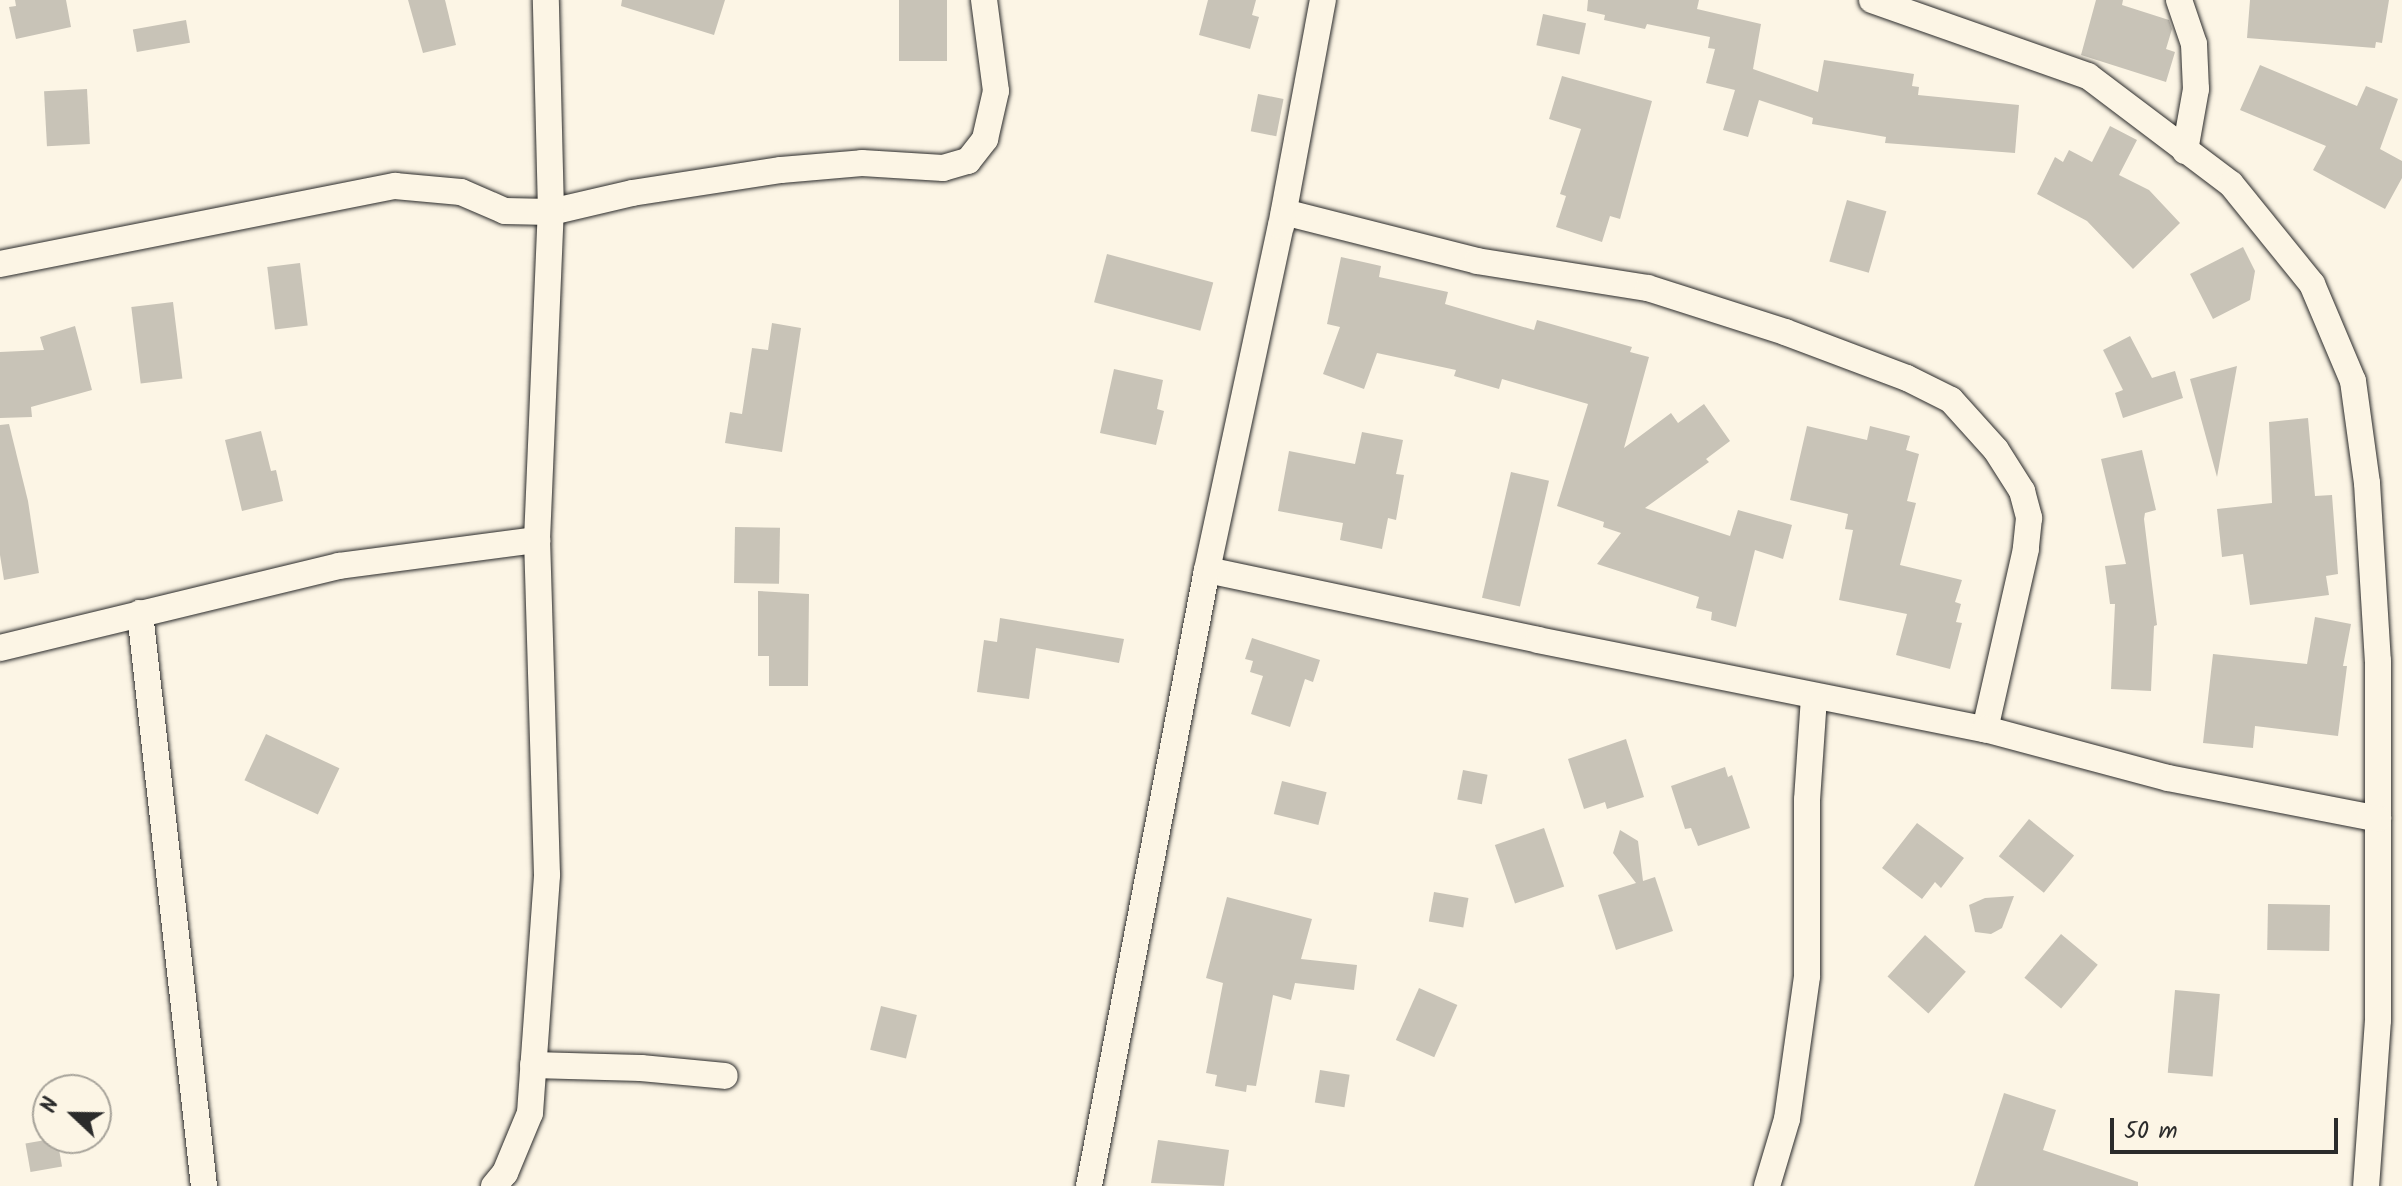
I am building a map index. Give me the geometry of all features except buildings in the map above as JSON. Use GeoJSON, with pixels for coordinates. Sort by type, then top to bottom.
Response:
{"type":"FeatureCollection","features":[{"type":"Feature","properties":{"kind":"street"},"geometry":{"type":"LineString","coordinates":[[494,1186],[505,1173],[530,1113],[547,875],[537,540],[551,212],[546,0]]}},
{"type":"Feature","properties":{"kind":"street"},"geometry":{"type":"LineString","coordinates":[[0,264],[395,186],[461,192],[505,211],[551,212],[632,193],[781,170],[862,163],[943,168],[968,161],[985,139],[996,91],[984,0]]}},
{"type":"Feature","properties":{"kind":"street"},"geometry":{"type":"LineString","coordinates":[[1089,1186],[1207,570],[1284,212],[1323,0]]}},
{"type":"Feature","properties":{"kind":"street"},"geometry":{"type":"LineString","coordinates":[[1872,0],[1912,7],[2088,76],[2231,184],[2312,284],[2353,381],[2367,483],[2377,647],[2378,1020],[2366,1186]]}},
{"type":"Feature","properties":{"kind":"street"},"geometry":{"type":"LineString","coordinates":[[2179,0],[2194,44],[2196,89],[2185,151]]}},
{"type":"Feature","properties":{"kind":"street"},"geometry":{"type":"LineString","coordinates":[[1284,212],[1477,261],[1648,288],[1812,342],[1907,378],[1951,400],[1996,450],[2022,491],[2029,518],[2026,549],[1985,729]]}},
{"type":"Feature","properties":{"kind":"street"},"geometry":{"type":"LineString","coordinates":[[0,648],[339,566],[537,540]]}},
{"type":"Feature","properties":{"kind":"street"},"geometry":{"type":"LineString","coordinates":[[1207,570],[1985,729],[2168,778],[2378,819]]}},
{"type":"Feature","properties":{"kind":"street"},"geometry":{"type":"LineString","coordinates":[[140,613],[204,1186]]}},
{"type":"Feature","properties":{"kind":"street"},"geometry":{"type":"LineString","coordinates":[[1767,1186],[1787,1119],[1807,976],[1807,800],[1814,696]]}},
{"type":"Feature","properties":{"kind":"street"},"geometry":{"type":"LineString","coordinates":[[533,1065],[641,1068],[725,1076]]}}]}
